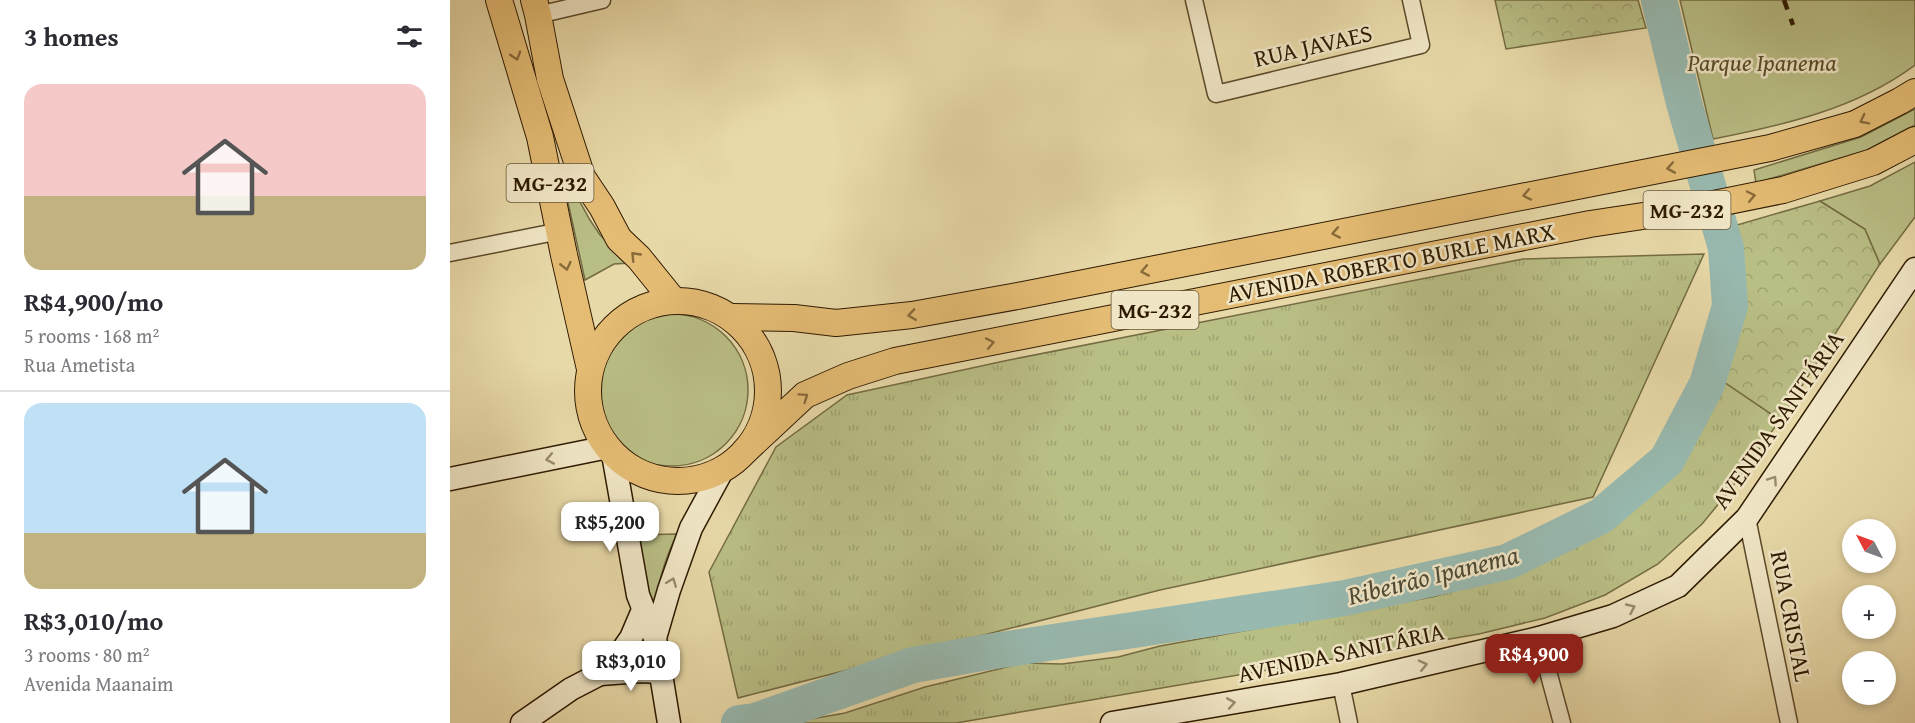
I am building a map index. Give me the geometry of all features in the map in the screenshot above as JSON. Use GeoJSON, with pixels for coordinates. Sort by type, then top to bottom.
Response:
{"type":"FeatureCollection","features":[{"type":"Feature","properties":{"kind":"main road","name":"MG-232"},"geometry":{"type":"LineString","coordinates":[[499,0],[540,137],[590,369],[588,389],[590,410],[596,430],[610,451],[632,469],[654,478],[677,481],[701,478],[723,469],[746,451],[764,418],[768,381],[756,345],[732,317],[704,304],[673,300],[645,306],[620,321],[602,343],[590,369]]}},
{"type":"Feature","properties":{"kind":"main road","name":"MG-232"},"geometry":{"type":"LineString","coordinates":[[536,7],[550,79],[582,177],[602,207],[618,239],[639,258],[673,300]]}},
{"type":"Feature","properties":{"kind":"main road","name":"AVENIDA ROBERTO BURLE MARX"},"geometry":{"type":"LineString","coordinates":[[732,317],[794,318],[836,322],[912,315],[1035,293],[1770,148],[1855,124],[1915,92]]}},
{"type":"Feature","properties":{"kind":"main road","name":"AVENIDA ROBERTO BURLE MARX"},"geometry":{"type":"LineString","coordinates":[[746,451],[805,395],[848,376],[895,361],[1590,224],[1689,209],[1783,190],[1873,162],[1915,140]]}},
{"type":"Feature","properties":{"kind":"street"},"geometry":{"type":"LineString","coordinates":[[536,7],[602,0]]}},
{"type":"Feature","properties":{"kind":"street","name":"RUA JAVAES"},"geometry":{"type":"LineString","coordinates":[[1194,0],[1216,94],[1421,45],[1411,0]]}},
{"type":"Feature","properties":{"kind":"street"},"geometry":{"type":"LineString","coordinates":[[450,253],[560,231]]}},
{"type":"Feature","properties":{"kind":"street","name":"AVENIDA SANITÁRIA"},"geometry":{"type":"LineString","coordinates":[[1112,723],[1341,684],[1539,638],[1613,616],[1678,586],[1747,518],[1915,269]]}},
{"type":"Feature","properties":{"kind":"street"},"geometry":{"type":"LineString","coordinates":[[450,479],[610,451],[636,585],[643,610],[655,638],[669,723]]}},
{"type":"Feature","properties":{"kind":"street"},"geometry":{"type":"LineString","coordinates":[[655,638],[691,528],[723,469]]}},
{"type":"Feature","properties":{"kind":"street","name":"RUA CRISTAL"},"geometry":{"type":"LineString","coordinates":[[1747,518],[1790,723]]}},
{"type":"Feature","properties":{"kind":"street"},"geometry":{"type":"LineString","coordinates":[[522,723],[571,689],[600,674],[625,649],[643,610]]}},
{"type":"Feature","properties":{"kind":"street"},"geometry":{"type":"LineString","coordinates":[[1539,638],[1562,723]]}},
{"type":"Feature","properties":{"kind":"street"},"geometry":{"type":"LineString","coordinates":[[600,674],[641,671],[662,682]]}},
{"type":"Feature","properties":{"kind":"street"},"geometry":{"type":"LineString","coordinates":[[1341,684],[1349,723]]}},
{"type":"Feature","properties":{"kind":"green space"},"geometry":{"type":"Polygon","coordinates":[[[1495,0],[1638,0],[1646,28],[1506,49],[1495,0]]]}},
{"type":"Feature","properties":{"kind":"green space","name":"Parque Ipanema"},"geometry":{"type":"Polygon","coordinates":[[[1680,0],[1915,0],[1915,65],[1869,93],[1844,104],[1793,121],[1713,139],[1680,0]]]}},
{"type":"Feature","properties":{"kind":"green space"},"geometry":{"type":"Polygon","coordinates":[[[1915,109],[1915,125],[1867,150],[1756,183],[1754,170],[1861,137],[1915,109]]]}},
{"type":"Feature","properties":{"kind":"green space"},"geometry":{"type":"Polygon","coordinates":[[[1915,162],[1915,217],[1880,264],[1865,229],[1820,201],[1870,186],[1915,162]]]}},
{"type":"Feature","properties":{"kind":"green space"},"geometry":{"type":"Polygon","coordinates":[[[560,166],[600,235],[630,263],[614,264],[585,280],[560,166]]]}},
{"type":"Feature","properties":{"kind":"green space"},"geometry":{"type":"Polygon","coordinates":[[[1820,201],[1865,229],[1880,264],[1780,420],[1721,380],[1745,295],[1737,225],[1820,201]]]}},
{"type":"Feature","properties":{"kind":"green space"},"geometry":{"type":"Polygon","coordinates":[[[1704,254],[1593,497],[1160,590],[738,698],[709,572],[776,447],[847,395],[1009,360],[1523,259],[1704,254]]]}},
{"type":"Feature","properties":{"kind":"green space"},"geometry":{"type":"Polygon","coordinates":[[[672,314],[687,315],[701,320],[726,336],[742,361],[747,375],[747,405],[742,419],[726,444],[701,460],[687,465],[672,466],[657,465],[643,460],[618,444],[602,419],[597,405],[596,390],[597,375],[602,361],[618,336],[643,320],[657,315],[672,314]]]}},
{"type":"Feature","properties":{"kind":"green space"},"geometry":{"type":"Polygon","coordinates":[[[1721,380],[1780,420],[1730,490],[1702,524],[1658,564],[1605,595],[1545,618],[1479,634],[956,723],[788,723],[845,713],[925,687],[1023,663],[1062,664],[1118,657],[1160,646],[1432,597],[1483,583],[1603,526],[1654,490],[1684,459],[1707,421],[1721,380]]]}},
{"type":"Feature","properties":{"kind":"green space"},"geometry":{"type":"Polygon","coordinates":[[[677,534],[661,576],[652,620],[633,535],[677,534]]]}},
{"type":"Feature","properties":{"kind":"waterway","name":"Ribeirão Ipanema"},"geometry":{"type":"LineString","coordinates":[[739,723],[755,721],[913,665],[1345,598],[1507,562],[1601,516],[1667,460],[1707,384],[1730,306],[1726,248],[1684,103],[1659,0]]}},
{"type":"Feature","properties":{"kind":"railway"},"geometry":{"type":"LineString","coordinates":[[1784,0],[1793,25]]}}]}
